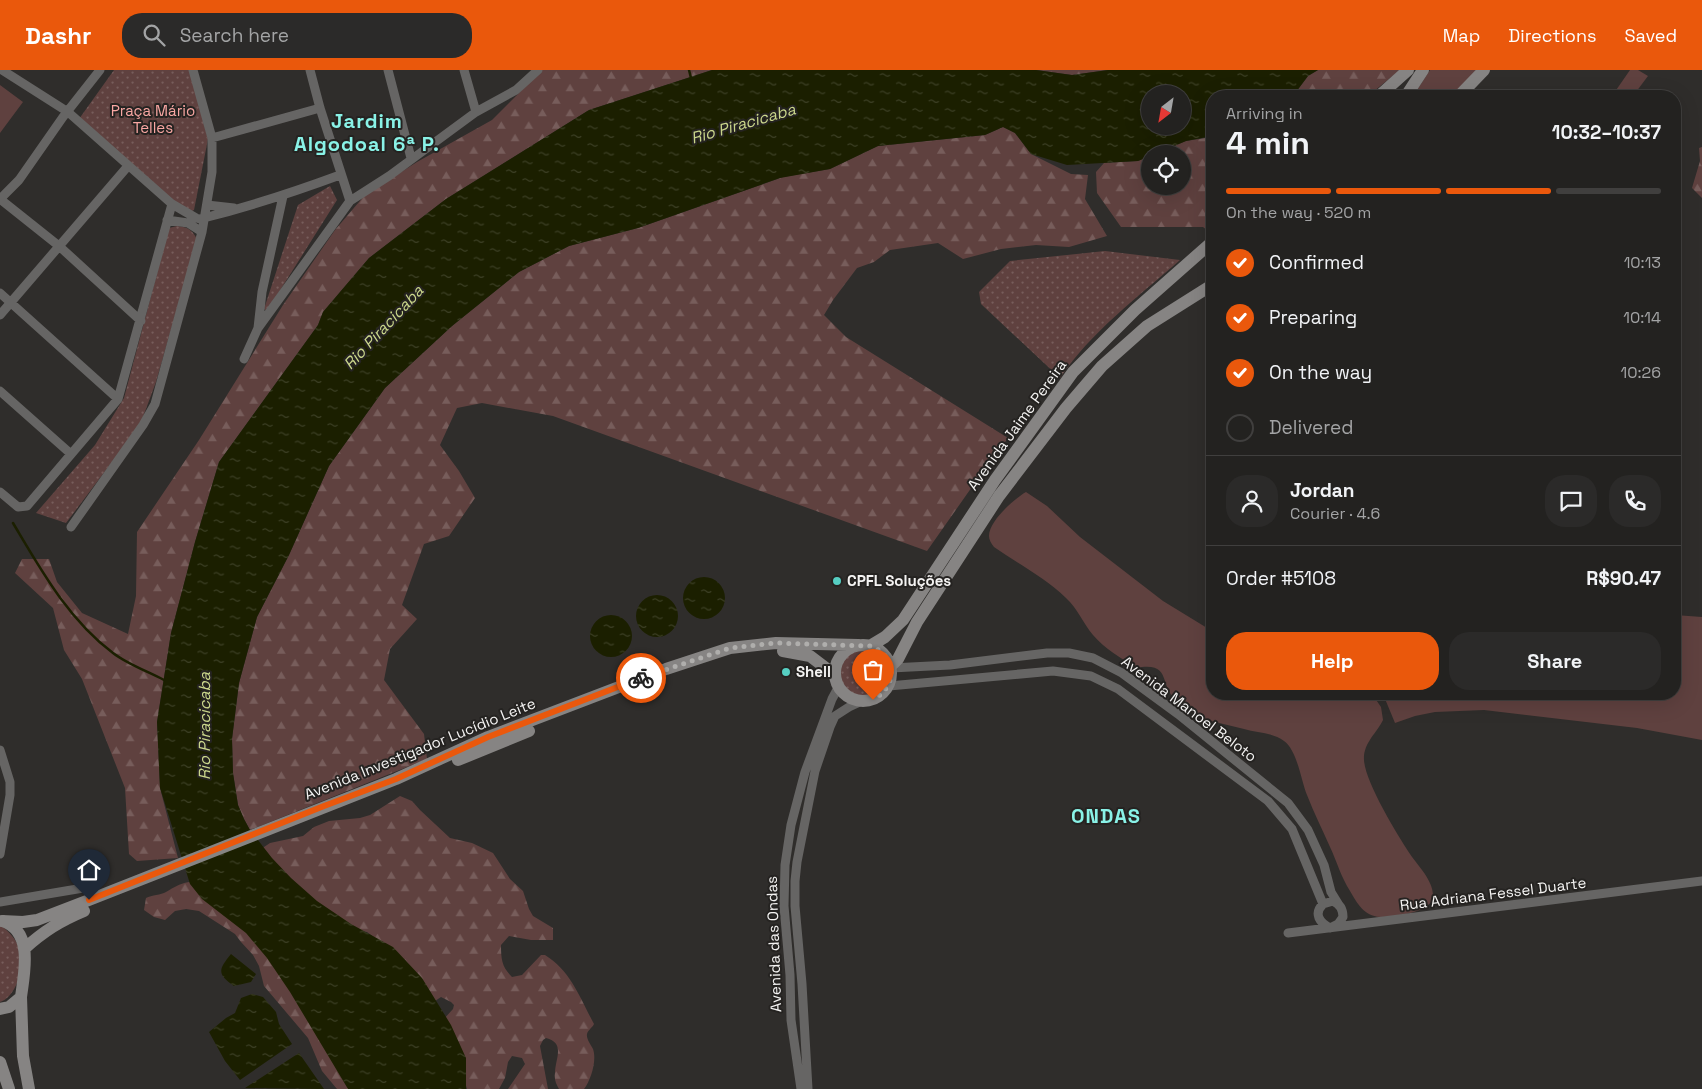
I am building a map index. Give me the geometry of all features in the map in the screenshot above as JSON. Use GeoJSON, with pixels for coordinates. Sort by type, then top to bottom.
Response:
{"type":"FeatureCollection","features":[{"type":"Feature","properties":{"kind":"main road"},"geometry":{"type":"LineString","coordinates":[[1386,90],[1408,70]]}},
{"type":"Feature","properties":{"kind":"main road"},"geometry":{"type":"LineString","coordinates":[[1410,90],[1422,70]]}},
{"type":"Feature","properties":{"kind":"main road"},"geometry":{"type":"LineString","coordinates":[[1465,90],[1484,70]]}},
{"type":"Feature","properties":{"kind":"main road","name":"Avenida Jaime Pereira"},"geometry":{"type":"LineString","coordinates":[[864,645],[885,637],[903,620],[995,480],[1073,372],[1135,310],[1206,247]]}},
{"type":"Feature","properties":{"kind":"main road","name":"Avenida Jaime Pereira"},"geometry":{"type":"LineString","coordinates":[[891,667],[898,660],[917,622],[1000,496],[1066,408],[1102,366],[1147,326],[1206,289]]}},
{"type":"Feature","properties":{"kind":"main road","name":"Avenida Investigador Lucídio Leite"},"geometry":{"type":"LineString","coordinates":[[24,949],[44,931],[61,920],[396,779],[488,737],[666,669],[730,648],[776,643],[864,645]]}},
{"type":"Feature","properties":{"kind":"main road"},"geometry":{"type":"LineString","coordinates":[[864,645],[883,653],[891,667],[892,674],[889,686],[873,700],[862,701],[848,697],[837,681],[839,659],[850,648],[864,645]]}},
{"type":"Feature","properties":{"kind":"main road","name":"Avenida Investigador Lucídio Leite"},"geometry":{"type":"LineString","coordinates":[[267,833],[395,787],[662,676],[709,662],[750,653],[788,650],[810,656],[837,681]]}},
{"type":"Feature","properties":{"kind":"main road","name":"Avenida Investigador Lucídio Leite"},"geometry":{"type":"LineString","coordinates":[[1,921],[23,922],[37,920],[172,872]]}},
{"type":"Feature","properties":{"kind":"main road"},"geometry":{"type":"LineString","coordinates":[[1,921],[7,922],[16,931],[22,940],[24,949],[25,960],[21,997],[23,1056],[29,1089]]}},
{"type":"Feature","properties":{"kind":"main road"},"geometry":{"type":"LineString","coordinates":[[0,1009],[9,1007],[21,997]]}},
{"type":"Feature","properties":{"kind":"main road"},"geometry":{"type":"LineString","coordinates":[[0,1062],[9,1089]]}},
{"type":"Feature","properties":{"kind":"street"},"geometry":{"type":"LineString","coordinates":[[2,70],[68,112],[172,204],[196,218],[205,218],[283,196],[340,175]]}},
{"type":"Feature","properties":{"kind":"street"},"geometry":{"type":"LineString","coordinates":[[100,70],[19,180],[0,199],[58,246],[141,321]]}},
{"type":"Feature","properties":{"kind":"street"},"geometry":{"type":"LineString","coordinates":[[71,528],[143,425],[155,404],[202,232],[212,172],[212,138],[192,70]]}},
{"type":"Feature","properties":{"kind":"street"},"geometry":{"type":"LineString","coordinates":[[310,70],[340,175],[350,201]]}},
{"type":"Feature","properties":{"kind":"street"},"geometry":{"type":"LineString","coordinates":[[388,70],[411,158]]}},
{"type":"Feature","properties":{"kind":"street"},"geometry":{"type":"LineString","coordinates":[[464,70],[476,112]]}},
{"type":"Feature","properties":{"kind":"street"},"geometry":{"type":"LineString","coordinates":[[244,360],[258,328],[350,201],[389,176],[476,112],[516,90],[538,70]]}},
{"type":"Feature","properties":{"kind":"street"},"geometry":{"type":"LineString","coordinates":[[212,138],[320,108]]}},
{"type":"Feature","properties":{"kind":"street"},"geometry":{"type":"LineString","coordinates":[[0,315],[128,166]]}},
{"type":"Feature","properties":{"kind":"street"},"geometry":{"type":"LineString","coordinates":[[258,328],[262,292],[283,196]]}},
{"type":"Feature","properties":{"kind":"street"},"geometry":{"type":"LineString","coordinates":[[0,492],[18,508],[27,506],[118,399],[172,204]]}},
{"type":"Feature","properties":{"kind":"street"},"geometry":{"type":"LineString","coordinates":[[208,205],[239,209]]}},
{"type":"Feature","properties":{"kind":"street"},"geometry":{"type":"LineString","coordinates":[[167,220],[188,223],[202,232]]}},
{"type":"Feature","properties":{"kind":"street"},"geometry":{"type":"LineString","coordinates":[[0,293],[118,399]]}},
{"type":"Feature","properties":{"kind":"street"},"geometry":{"type":"LineString","coordinates":[[0,391],[71,454]]}},
{"type":"Feature","properties":{"kind":"street","name":"Avenida Manoel Beloto"},"geometry":{"type":"LineString","coordinates":[[891,667],[942,666],[1047,653],[1069,653],[1093,658],[1122,673],[1178,714],[1288,803],[1308,830],[1324,865],[1331,892],[1339,905]]}},
{"type":"Feature","properties":{"kind":"street","name":"Avenida Manoel Beloto"},"geometry":{"type":"LineString","coordinates":[[889,686],[1053,671],[1078,673],[1102,681],[1132,699],[1275,808],[1292,828],[1323,904]]}},
{"type":"Feature","properties":{"kind":"street","name":"Avenida das Ondas"},"geometry":{"type":"LineString","coordinates":[[805,1088],[793,1041],[784,879],[793,816],[805,772],[837,681]]}},
{"type":"Feature","properties":{"kind":"street","name":"Avenida das Ondas"},"geometry":{"type":"LineString","coordinates":[[805,1088],[805,1027],[795,906],[796,871],[815,771],[830,727],[835,716],[849,706],[862,701]]}},
{"type":"Feature","properties":{"kind":"street"},"geometry":{"type":"LineString","coordinates":[[0,750],[10,782],[10,794],[0,854]]}},
{"type":"Feature","properties":{"kind":"street"},"geometry":{"type":"LineString","coordinates":[[793,816],[791,865],[796,871]]}},
{"type":"Feature","properties":{"kind":"street","name":"Rua Adriana Fessel Duarte"},"geometry":{"type":"LineString","coordinates":[[1288,933],[1702,882]]}},
{"type":"Feature","properties":{"kind":"street"},"geometry":{"type":"LineString","coordinates":[[0,902],[94,886]]}},
{"type":"Feature","properties":{"kind":"street"},"geometry":{"type":"LineString","coordinates":[[1329,901],[1339,905],[1343,917],[1338,924],[1330,928],[1319,920],[1318,911],[1323,904],[1329,901]]}},
{"type":"Feature","properties":{"kind":"street"},"geometry":{"type":"LineString","coordinates":[[790,987],[796,1023],[805,1027]]}},
{"type":"Feature","properties":{"kind":"green space","name":"Praça Mário Telles"},"geometry":{"type":"Polygon","coordinates":[[[114,70],[190,70],[208,139],[194,210],[192,211],[174,202],[79,119],[114,70]]]}},
{"type":"Feature","properties":{"kind":"green space"},"geometry":{"type":"Polygon","coordinates":[[[542,70],[712,70],[589,110],[446,199],[369,258],[323,312],[318,325],[219,462],[171,633],[157,722],[160,788],[178,858],[137,861],[129,854],[125,788],[82,679],[64,650],[53,608],[15,573],[22,559],[49,559],[57,582],[82,613],[128,634],[136,596],[137,532],[199,440],[283,305],[335,230],[365,195],[417,162],[492,120],[542,70]]]}},
{"type":"Feature","properties":{"kind":"green space"},"geometry":{"type":"Polygon","coordinates":[[[1036,70],[1108,70],[1072,75],[1036,70]]]}},
{"type":"Feature","properties":{"kind":"green space"},"geometry":{"type":"Polygon","coordinates":[[[1318,70],[1400,70],[1375,90],[1298,90],[1308,76],[1318,70]]]}},
{"type":"Feature","properties":{"kind":"green space"},"geometry":{"type":"Polygon","coordinates":[[[1430,70],[1476,70],[1461,90],[1417,90],[1430,70]]]}},
{"type":"Feature","properties":{"kind":"green space"},"geometry":{"type":"Polygon","coordinates":[[[1630,70],[1638,70],[1648,76],[1638,90],[1616,90],[1630,70]]]}},
{"type":"Feature","properties":{"kind":"green space"},"geometry":{"type":"Polygon","coordinates":[[[0,85],[23,102],[0,133],[0,85]]]}},
{"type":"Feature","properties":{"kind":"green space"},"geometry":{"type":"Polygon","coordinates":[[[1003,127],[1015,133],[1031,154],[1071,174],[1088,175],[1085,199],[1107,236],[1069,247],[1036,245],[1001,249],[963,259],[938,243],[890,250],[874,262],[857,268],[824,315],[846,337],[1008,438],[927,551],[553,416],[482,403],[457,408],[440,445],[459,471],[475,498],[449,536],[424,544],[402,605],[417,619],[390,649],[384,680],[424,734],[427,759],[250,830],[238,805],[233,773],[232,739],[239,683],[257,617],[289,555],[329,466],[385,388],[452,326],[519,272],[569,246],[638,228],[783,177],[830,169],[878,146],[985,135],[1003,127]]]}},
{"type":"Feature","properties":{"kind":"green space"},"geometry":{"type":"Polygon","coordinates":[[[1206,138],[1206,229],[1203,227],[1121,227],[1097,193],[1096,172],[1104,163],[1141,160],[1141,195],[1191,195],[1191,145],[1176,145],[1186,141],[1206,138]]]}},
{"type":"Feature","properties":{"kind":"green space"},"geometry":{"type":"Polygon","coordinates":[[[1702,147],[1702,198],[1692,188],[1700,161],[1699,148],[1702,147]]]}},
{"type":"Feature","properties":{"kind":"green space"},"geometry":{"type":"Polygon","coordinates":[[[330,186],[337,200],[267,311],[264,309],[298,205],[330,186]]]}},
{"type":"Feature","properties":{"kind":"green space"},"geometry":{"type":"Polygon","coordinates":[[[177,226],[189,230],[197,239],[156,382],[140,425],[66,523],[36,513],[95,445],[124,398],[169,228],[177,226]]]}},
{"type":"Feature","properties":{"kind":"green space"},"geometry":{"type":"Polygon","coordinates":[[[1105,251],[1180,260],[1101,330],[1072,361],[1060,378],[981,304],[979,292],[1010,261],[1105,251]]]}},
{"type":"Feature","properties":{"kind":"green space"},"geometry":{"type":"Polygon","coordinates":[[[1026,492],[1047,506],[1080,537],[1163,601],[1206,627],[1206,700],[1376,700],[1381,707],[1383,720],[1366,748],[1364,760],[1366,770],[1390,821],[1431,885],[1433,897],[1431,902],[1426,907],[1411,913],[1393,916],[1374,916],[1365,911],[1355,900],[1344,880],[1310,802],[1295,758],[1288,745],[1279,738],[1269,734],[1207,720],[1181,705],[1173,698],[1161,672],[1156,668],[1136,668],[1108,649],[1093,635],[1074,607],[1058,590],[994,547],[990,542],[990,530],[998,517],[1026,492]]]}},
{"type":"Feature","properties":{"kind":"green space"},"geometry":{"type":"Polygon","coordinates":[[[1681,615],[1702,617],[1702,740],[1637,728],[1484,710],[1435,712],[1395,723],[1385,700],[1681,700],[1681,615]]]}},
{"type":"Feature","properties":{"kind":"green space"},"geometry":{"type":"Polygon","coordinates":[[[868,650],[872,651],[882,660],[885,664],[885,682],[876,692],[868,696],[858,696],[850,692],[841,682],[840,668],[844,660],[854,651],[868,650]]]}},
{"type":"Feature","properties":{"kind":"green space"},"geometry":{"type":"Polygon","coordinates":[[[400,796],[412,801],[450,838],[472,843],[493,853],[510,879],[523,891],[533,916],[553,928],[553,940],[531,940],[509,936],[501,945],[502,959],[506,970],[512,977],[522,975],[541,955],[545,955],[562,969],[574,986],[594,1024],[588,1031],[587,1036],[593,1049],[594,1064],[584,1089],[559,1089],[555,1077],[558,1048],[552,1040],[546,1038],[540,1046],[548,1089],[508,1089],[525,1064],[522,1058],[512,1056],[508,1062],[505,1078],[499,1089],[467,1089],[443,1020],[453,1009],[454,1005],[441,997],[435,1001],[405,960],[367,932],[360,931],[330,917],[261,849],[270,843],[303,836],[314,827],[329,821],[360,818],[370,815],[400,796]]]}},
{"type":"Feature","properties":{"kind":"green space"},"geometry":{"type":"Polygon","coordinates":[[[189,882],[238,916],[367,1089],[337,1089],[322,1071],[308,1038],[264,986],[259,966],[253,955],[235,934],[199,911],[186,909],[175,911],[165,920],[154,917],[144,910],[146,898],[164,893],[189,882]]]}},
{"type":"Feature","properties":{"kind":"green space"},"geometry":{"type":"Polygon","coordinates":[[[0,925],[16,942],[20,950],[21,964],[15,987],[6,999],[0,1002],[0,925]]]}},
{"type":"Feature","properties":{"kind":"water","name":"Rio Piracicaba"},"geometry":{"type":"Polygon","coordinates":[[[712,70],[1036,70],[1072,75],[1108,70],[1318,70],[1308,76],[1298,90],[1206,90],[1206,137],[1176,145],[1141,145],[1141,160],[1138,161],[1067,165],[1031,154],[1015,133],[1003,127],[985,135],[878,146],[830,169],[780,178],[638,228],[569,246],[519,272],[452,326],[385,388],[329,466],[289,555],[257,617],[239,683],[232,739],[233,773],[238,805],[244,819],[250,830],[272,858],[317,901],[351,924],[393,947],[422,978],[451,1025],[466,1058],[466,1089],[348,1089],[290,992],[267,958],[246,933],[202,899],[190,884],[160,788],[157,722],[171,633],[219,462],[318,325],[323,312],[369,258],[446,199],[589,110],[712,70]]]}},
{"type":"Feature","properties":{"kind":"water"},"geometry":{"type":"Polygon","coordinates":[[[704,577],[719,583],[725,598],[719,613],[704,619],[689,613],[683,598],[689,583],[704,577]]]}},
{"type":"Feature","properties":{"kind":"water"},"geometry":{"type":"Polygon","coordinates":[[[657,595],[672,601],[678,616],[672,631],[657,637],[642,631],[636,616],[642,601],[657,595]]]}},
{"type":"Feature","properties":{"kind":"water"},"geometry":{"type":"Polygon","coordinates":[[[611,615],[626,621],[632,636],[626,651],[611,657],[596,651],[590,636],[596,621],[611,615]]]}},
{"type":"Feature","properties":{"kind":"water"},"geometry":{"type":"Polygon","coordinates":[[[231,954],[256,974],[251,982],[234,986],[222,975],[222,968],[231,954]]]}},
{"type":"Feature","properties":{"kind":"water"},"geometry":{"type":"Polygon","coordinates":[[[252,994],[263,997],[276,1012],[279,1024],[292,1044],[240,1080],[225,1061],[209,1032],[235,1013],[241,998],[252,994]]]}},
{"type":"Feature","properties":{"kind":"water"},"geometry":{"type":"Polygon","coordinates":[[[299,1053],[324,1089],[245,1088],[299,1053]]]}},
{"type":"Feature","properties":{"kind":"waterway"},"geometry":{"type":"LineString","coordinates":[[689,70],[691,78]]}},
{"type":"Feature","properties":{"kind":"waterway"},"geometry":{"type":"LineString","coordinates":[[13,523],[57,593],[82,625],[113,653],[164,680]]}},
{"type":"Feature","properties":{"kind":"way so far"},"geometry":{"type":"LineString","coordinates":[[641,678],[730,648],[776,643],[870,646],[877,648],[888,659],[892,674],[889,686],[873,700]]}},
{"type":"Feature","properties":{"kind":"place","name":"CPFL Soluções"},"geometry":{"type":"Point","coordinates":[837,581]}},
{"type":"Feature","properties":{"kind":"place","name":"Shell"},"geometry":{"type":"Point","coordinates":[786,672]}},
{"type":"Feature","properties":{"kind":"district","name":"Jardim Algodoal 6ª P."},"geometry":{"type":"Point","coordinates":[367,132]}},
{"type":"Feature","properties":{"kind":"district","name":"ONDAS"},"geometry":{"type":"Point","coordinates":[1106,816]}},
{"type":"Feature","properties":{"kind":"route"},"geometry":{"type":"LineString","coordinates":[[89,900],[396,779],[488,737],[641,678]]}}]}
